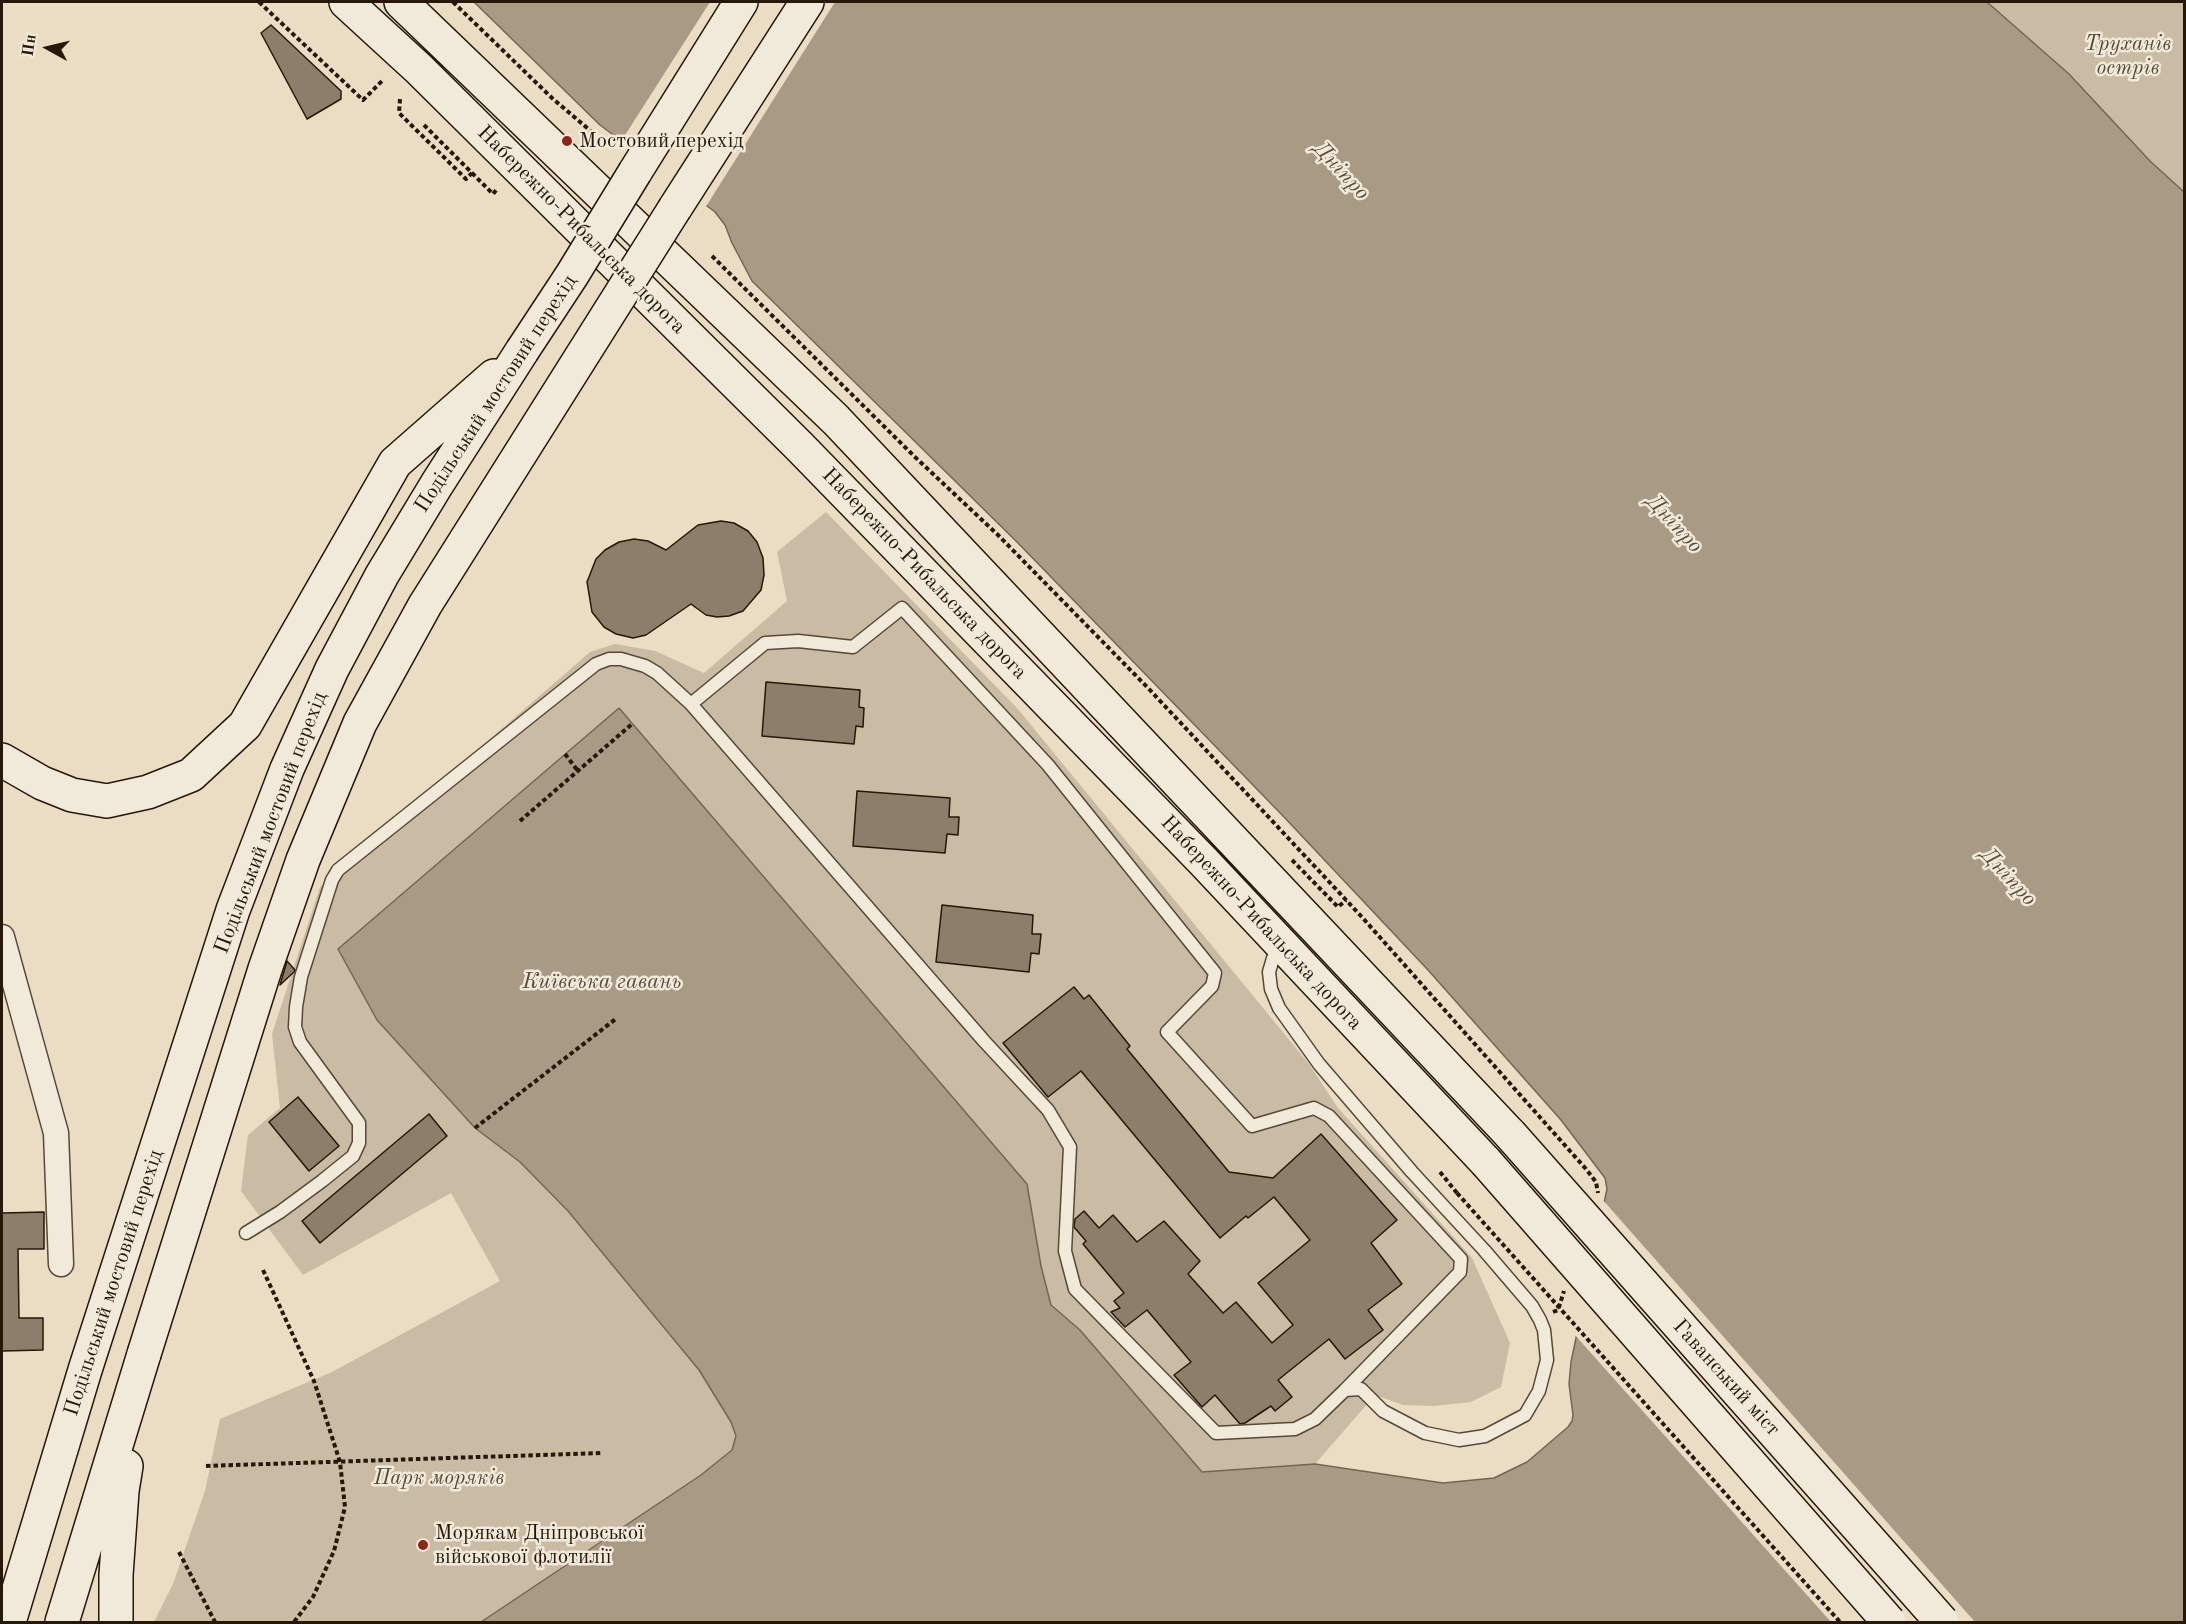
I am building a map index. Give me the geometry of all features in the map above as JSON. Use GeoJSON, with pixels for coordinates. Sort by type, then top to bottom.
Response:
{"type":"FeatureCollection","features":[{"type":"Feature","properties":{"kind":"main road","name":"Набережно-Рибальська дорога"},"geometry":{"type":"LineString","coordinates":[[346,2],[419,69],[800,447],[1195,852],[1486,1162]]}},
{"type":"Feature","properties":{"kind":"main road","name":"Набережно-Рибальська дорога"},"geometry":{"type":"LineString","coordinates":[[401,2],[836,420],[1510,1134]]}},
{"type":"Feature","properties":{"kind":"main road","name":"Подільський мостовий перехід"},"geometry":{"type":"LineString","coordinates":[[9,1623],[85,1370],[233,910],[287,769],[332,669],[382,575],[437,484],[572,275],[741,2]]}},
{"type":"Feature","properties":{"kind":"main road","name":"Подільський мостовий перехід"},"geometry":{"type":"LineString","coordinates":[[62,1623],[264,969],[303,860],[360,723],[425,604],[807,2]]}},
{"type":"Feature","properties":{"kind":"main road"},"geometry":{"type":"LineString","coordinates":[[2,760],[42,783],[72,795],[107,801],[148,792],[191,775],[245,725],[395,463],[522,351]]}},
{"type":"Feature","properties":{"kind":"main road","name":"Гаванський міст"},"geometry":{"type":"LineString","coordinates":[[1510,1134],[1942,1623]]}},
{"type":"Feature","properties":{"kind":"main road","name":"Гаванський міст"},"geometry":{"type":"LineString","coordinates":[[1486,1162],[1889,1623]]}},
{"type":"Feature","properties":{"kind":"main road","name":"Подільський мостовий перехід"},"geometry":{"type":"LineString","coordinates":[[116,1623],[116,1575],[122,1491],[144,1354]]}},
{"type":"Feature","properties":{"kind":"street"},"geometry":{"type":"LineString","coordinates":[[2,937],[56,1132],[61,1264]]}},
{"type":"Feature","properties":{"kind":"lane"},"geometry":{"type":"LineString","coordinates":[[246,1233],[322,1182],[353,1156],[359,1143],[359,1123],[300,1042],[296,1027],[296,1006],[302,977],[332,880],[338,870],[596,664],[609,659],[621,659],[645,666],[657,673],[691,704],[976,1032],[1048,1110],[1070,1147],[1065,1251],[1075,1289],[1216,1433],[1295,1430],[1315,1419],[1460,1272],[1461,1259],[1329,1116],[1314,1108],[1252,1126],[1167,1032],[1212,986],[1215,973],[1048,765],[902,608],[853,647],[798,641],[765,643],[691,704]]}},
{"type":"Feature","properties":{"kind":"lane"},"geometry":{"type":"LineString","coordinates":[[1279,941],[1269,972],[1271,989],[1279,1008],[1319,1064],[1358,1111],[1532,1306],[1544,1330],[1547,1344],[1546,1370],[1539,1391],[1525,1415],[1485,1436],[1459,1440],[1425,1433],[1383,1411],[1361,1389],[1345,1390]]}},
{"type":"Feature","properties":{"kind":"path"},"geometry":{"type":"LineString","coordinates":[[259,2],[363,100],[382,81]]}},
{"type":"Feature","properties":{"kind":"path"},"geometry":{"type":"LineString","coordinates":[[453,2],[552,98],[593,133]]}},
{"type":"Feature","properties":{"kind":"path"},"geometry":{"type":"LineString","coordinates":[[400,99],[399,114],[466,179],[472,173]]}},
{"type":"Feature","properties":{"kind":"path"},"geometry":{"type":"LineString","coordinates":[[423,124],[493,194],[497,189]]}},
{"type":"Feature","properties":{"kind":"path"},"geometry":{"type":"LineString","coordinates":[[712,255],[915,457],[998,535],[1149,689],[1346,900],[1586,1169],[1596,1182],[1598,1192]]}},
{"type":"Feature","properties":{"kind":"path"},"geometry":{"type":"LineString","coordinates":[[520,821],[632,724]]}},
{"type":"Feature","properties":{"kind":"path"},"geometry":{"type":"LineString","coordinates":[[565,754],[578,771]]}},
{"type":"Feature","properties":{"kind":"path"},"geometry":{"type":"LineString","coordinates":[[1292,860],[1338,907],[1346,900]]}},
{"type":"Feature","properties":{"kind":"path"},"geometry":{"type":"LineString","coordinates":[[475,1128],[617,1018]]}},
{"type":"Feature","properties":{"kind":"path"},"geometry":{"type":"LineString","coordinates":[[1440,1172],[1840,1623]]}},
{"type":"Feature","properties":{"kind":"path"},"geometry":{"type":"LineString","coordinates":[[263,1270],[314,1381],[340,1462],[345,1507],[334,1551],[313,1597],[294,1623]]}},
{"type":"Feature","properties":{"kind":"path"},"geometry":{"type":"LineString","coordinates":[[206,1466],[601,1453]]}},
{"type":"Feature","properties":{"kind":"path"},"geometry":{"type":"LineString","coordinates":[[179,1552],[215,1623]]}},
{"type":"Feature","properties":{"kind":"green space","name":"Труханів острів"},"geometry":{"type":"Polygon","coordinates":[[[1987,2],[2184,2],[2184,192],[2150,161],[2069,74],[1987,2]]]}},
{"type":"Feature","properties":{"kind":"green space","name":"Парк моряків"},"geometry":{"type":"Polygon","coordinates":[[[826,512],[1017,708],[1309,1064],[1338,1108],[1472,1258],[1510,1343],[1501,1387],[1471,1402],[1433,1406],[1403,1405],[1375,1395],[1315,1464],[1202,1472],[1080,1330],[1051,1305],[1041,1266],[619,708],[338,949],[377,1020],[475,1128],[520,1162],[568,1211],[699,1370],[731,1422],[736,1436],[732,1449],[701,1475],[481,1622],[154,1622],[173,1584],[205,1491],[220,1419],[332,1372],[500,1281],[451,1193],[303,1275],[241,1191],[248,1135],[280,1108],[272,1034],[320,887],[590,652],[615,644],[655,651],[704,673],[787,601],[777,552],[826,512]]]}},
{"type":"Feature","properties":{"kind":"water"},"geometry":{"type":"Polygon","coordinates":[[[474,2],[1987,2],[2069,74],[2150,161],[2184,192],[2184,1622],[481,1622],[701,1475],[732,1450],[736,1436],[731,1422],[699,1370],[568,1211],[520,1162],[475,1128],[377,1020],[338,949],[619,708],[1027,1184],[1041,1266],[1051,1305],[1080,1330],[1202,1472],[1315,1464],[1443,1483],[1494,1478],[1527,1462],[1572,1421],[1569,1384],[1571,1362],[1607,1189],[1605,1178],[1561,1120],[1428,970],[1284,817],[1018,543],[752,281],[725,225],[715,212],[600,125],[474,2]]]}},
{"type":"Feature","properties":{"kind":"pier"},"geometry":{"type":"Polygon","coordinates":[[[710,2],[835,2],[705,208],[620,143],[710,2]]]}},
{"type":"Feature","properties":{"kind":"pier"},"geometry":{"type":"Polygon","coordinates":[[[1602,1199],[1975,1622],[1831,1622],[1574,1334],[1602,1199]]]}},
{"type":"Feature","properties":{"kind":"building"},"geometry":{"type":"Polygon","coordinates":[[[271,25],[341,91],[341,99],[307,119],[261,33],[271,25]]]}},
{"type":"Feature","properties":{"kind":"building"},"geometry":{"type":"Polygon","coordinates":[[[721,521],[734,523],[748,531],[757,542],[763,558],[764,575],[761,590],[743,611],[717,617],[706,615],[691,604],[646,635],[633,638],[616,634],[604,627],[592,612],[587,582],[596,559],[605,550],[619,542],[634,539],[648,541],[666,550],[698,525],[721,521]]]}},
{"type":"Feature","properties":{"kind":"building"},"geometry":{"type":"Polygon","coordinates":[[[766,682],[860,690],[859,707],[864,708],[863,727],[856,726],[854,744],[762,736],[766,682]]]}},
{"type":"Feature","properties":{"kind":"building"},"geometry":{"type":"Polygon","coordinates":[[[857,791],[950,798],[949,817],[959,817],[958,835],[947,834],[945,853],[853,846],[857,791]]]}},
{"type":"Feature","properties":{"kind":"building"},"geometry":{"type":"Polygon","coordinates":[[[942,905],[1033,915],[1032,934],[1041,934],[1039,954],[1031,953],[1029,972],[936,962],[942,905]]]}},
{"type":"Feature","properties":{"kind":"building"},"geometry":{"type":"Polygon","coordinates":[[[287,961],[295,970],[280,985],[287,961]]]}},
{"type":"Feature","properties":{"kind":"building"},"geometry":{"type":"Polygon","coordinates":[[[1074,987],[1084,999],[1089,995],[1130,1046],[1127,1049],[1229,1172],[1273,1178],[1321,1134],[1397,1220],[1371,1243],[1402,1284],[1368,1310],[1383,1330],[1345,1359],[1329,1339],[1278,1380],[1292,1397],[1275,1411],[1271,1406],[1240,1424],[1215,1395],[1202,1407],[1174,1375],[1191,1362],[1147,1310],[1125,1327],[1111,1312],[1120,1308],[1114,1301],[1124,1293],[1083,1244],[1086,1241],[1074,1227],[1075,1219],[1084,1211],[1099,1228],[1113,1215],[1137,1242],[1164,1221],[1200,1261],[1188,1274],[1223,1313],[1236,1302],[1272,1343],[1293,1325],[1258,1283],[1310,1240],[1274,1197],[1220,1238],[1081,1071],[1048,1097],[1003,1043],[1074,987]]]}},
{"type":"Feature","properties":{"kind":"building"},"geometry":{"type":"Polygon","coordinates":[[[298,1097],[339,1146],[309,1171],[269,1122],[298,1097]]]}},
{"type":"Feature","properties":{"kind":"building"},"geometry":{"type":"Polygon","coordinates":[[[429,1114],[447,1136],[320,1243],[302,1221],[429,1114]]]}},
{"type":"Feature","properties":{"kind":"building"},"geometry":{"type":"Polygon","coordinates":[[[44,1212],[44,1249],[18,1249],[19,1318],[43,1318],[43,1350],[2,1351],[2,1213],[44,1212]]]}},
{"type":"Feature","properties":{"kind":"place","name":"Мостовий перехід"},"geometry":{"type":"Point","coordinates":[567,141]}},
{"type":"Feature","properties":{"kind":"place","name":"Морякам Дніпровської військової флотилії"},"geometry":{"type":"Point","coordinates":[423,1545]}},
{"type":"Feature","properties":{"kind":"water label","name":"Дніпро"},"geometry":{"type":"Point","coordinates":[1341,171]}},
{"type":"Feature","properties":{"kind":"water label","name":"Дніпро"},"geometry":{"type":"Point","coordinates":[1674,524]}},
{"type":"Feature","properties":{"kind":"water label","name":"Дніпро"},"geometry":{"type":"Point","coordinates":[2008,877]}},
{"type":"Feature","properties":{"kind":"water label","name":"Київська гавань"},"geometry":{"type":"Point","coordinates":[602,982]}}]}
